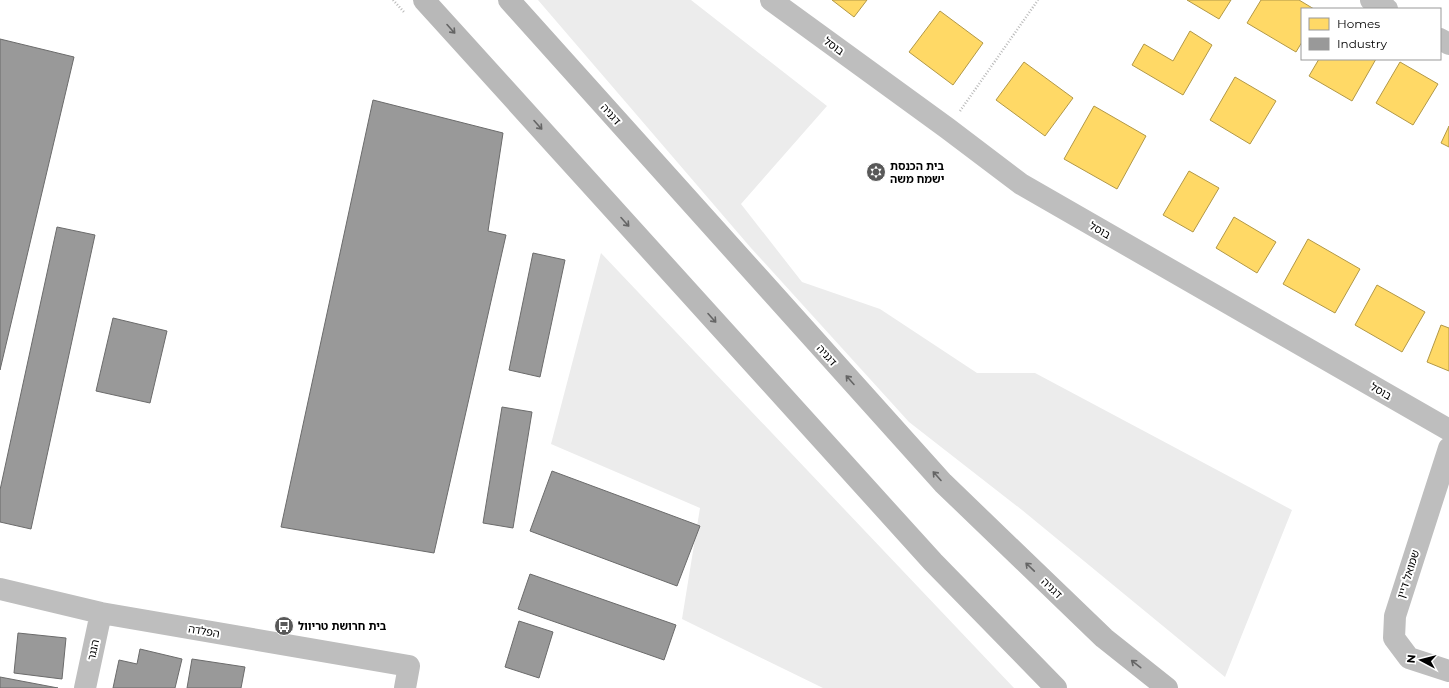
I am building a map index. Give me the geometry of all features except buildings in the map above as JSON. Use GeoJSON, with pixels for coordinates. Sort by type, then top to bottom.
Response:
{"type":"FeatureCollection","features":[{"type":"Feature","properties":{"kind":"main road"},"geometry":{"type":"LineString","coordinates":[[424,0],[933,562],[1056,688]]}},
{"type":"Feature","properties":{"kind":"main road","name":"דגניה"},"geometry":{"type":"LineString","coordinates":[[509,0],[943,483],[1104,638],[1167,688]]}},
{"type":"Feature","properties":{"kind":"street","name":"בוסל"},"geometry":{"type":"LineString","coordinates":[[771,0],[948,128],[1021,184],[1449,430]]}},
{"type":"Feature","properties":{"kind":"street"},"geometry":{"type":"LineString","coordinates":[[1371,0],[1385,8]]}},
{"type":"Feature","properties":{"kind":"street","name":"שמואל דיין"},"geometry":{"type":"LineString","coordinates":[[1449,448],[1395,616],[1394,638],[1409,658],[1449,671]]}},
{"type":"Feature","properties":{"kind":"street","name":"הפלדה"},"geometry":{"type":"LineString","coordinates":[[0,589],[101,613],[409,666],[405,688]]}},
{"type":"Feature","properties":{"kind":"street","name":"הנגר"},"geometry":{"type":"LineString","coordinates":[[85,688],[101,613]]}},
{"type":"Feature","properties":{"kind":"path"},"geometry":{"type":"LineString","coordinates":[[948,128],[1038,0]]}},
{"type":"Feature","properties":{"kind":"shaded area"},"geometry":{"type":"Polygon","coordinates":[[[538,0],[691,0],[827,106],[741,204],[802,282],[880,309],[977,373],[1035,373],[1292,510],[1225,677],[1022,510],[909,422],[751,248],[538,0]]]}},
{"type":"Feature","properties":{"kind":"shaded area"},"geometry":{"type":"Polygon","coordinates":[[[601,253],[1014,688],[823,688],[682,619],[700,508],[551,444],[601,253]]]}},
{"type":"Feature","properties":{"kind":"place","name":"בית הכנסת ישמח משה"},"geometry":{"type":"Point","coordinates":[876,172]}},
{"type":"Feature","properties":{"kind":"place","name":"בית חרושת טריוול"},"geometry":{"type":"Point","coordinates":[284,626]}}]}
